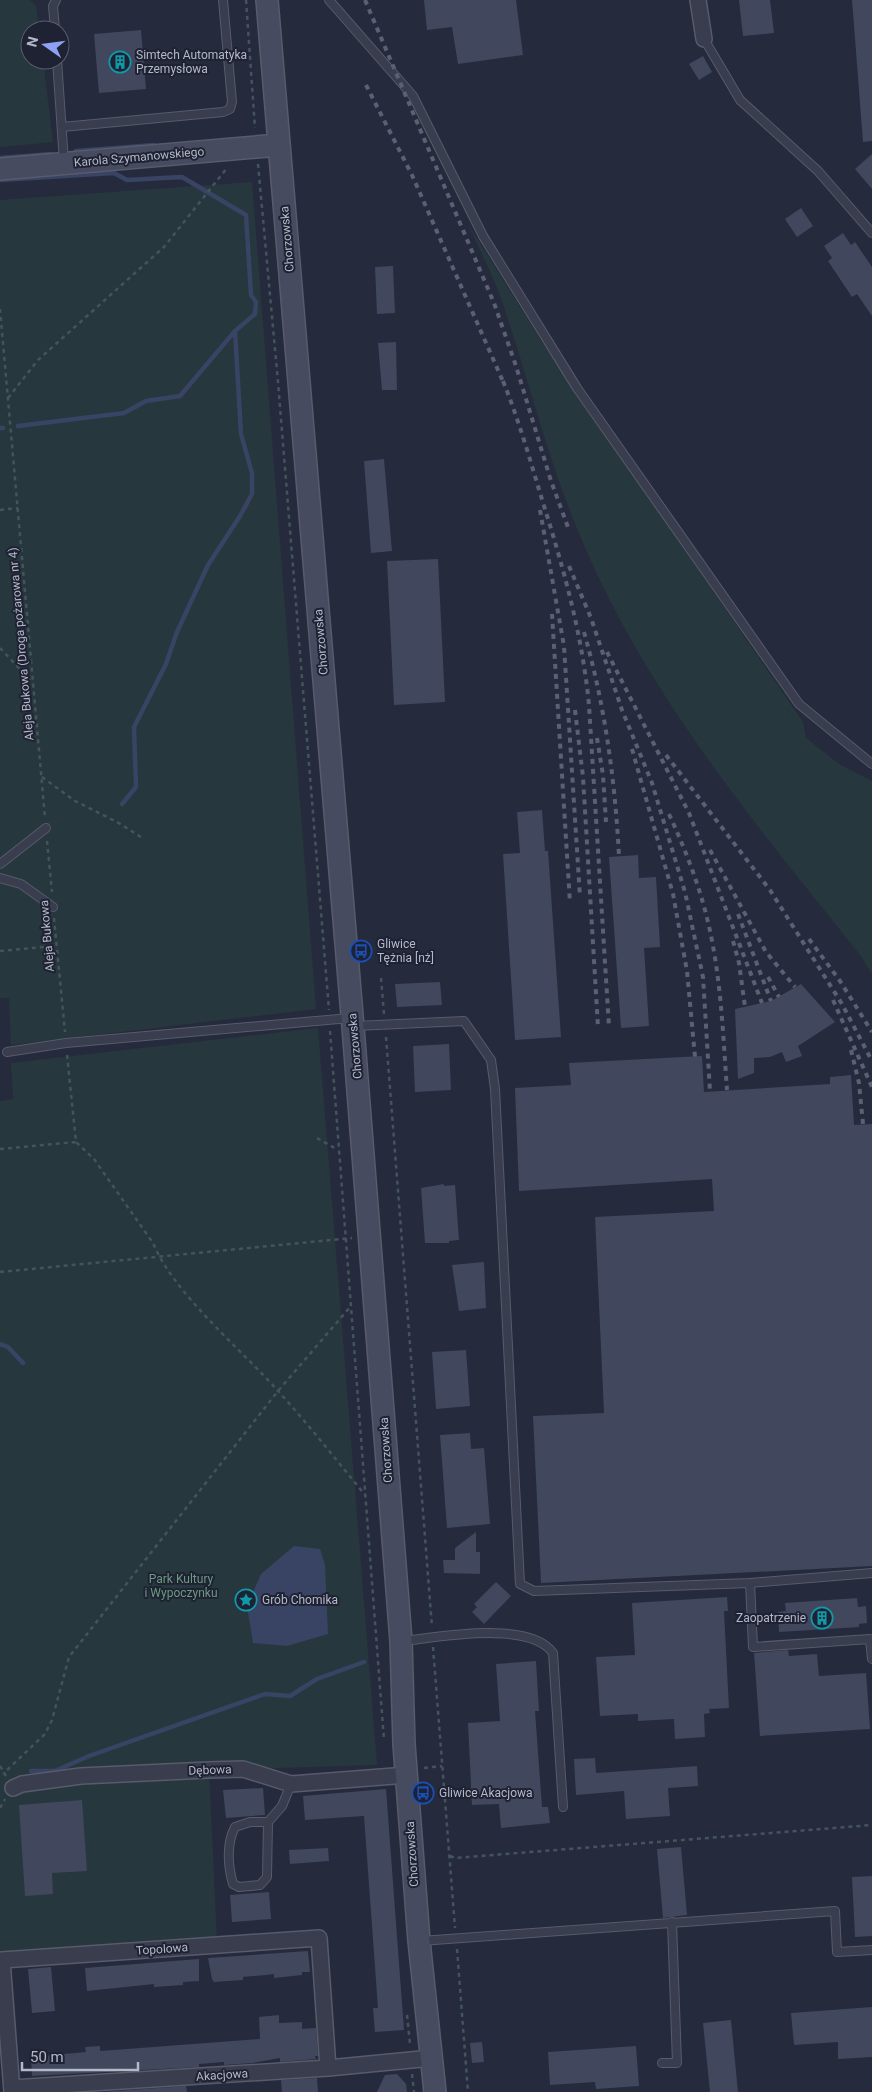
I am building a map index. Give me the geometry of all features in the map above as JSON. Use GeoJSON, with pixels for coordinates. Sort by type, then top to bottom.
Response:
{"type":"FeatureCollection","features":[{"type":"Feature","properties":{"kind":"main road","name":"Chorzowska"},"geometry":{"type":"LineString","coordinates":[[267,0],[353,1022],[401,1641],[415,1772],[419,1941],[435,2092]]}},
{"type":"Feature","properties":{"kind":"main road","name":"Karola Szymanowskiego"},"geometry":{"type":"LineString","coordinates":[[0,170],[279,145]]}},
{"type":"Feature","properties":{"kind":"street"},"geometry":{"type":"LineString","coordinates":[[698,0],[704,40]]}},
{"type":"Feature","properties":{"kind":"street","name":"Dębowa"},"geometry":{"type":"LineString","coordinates":[[13,1788],[22,1784],[81,1776],[208,1770],[244,1770],[291,1784],[415,1772]]}},
{"type":"Feature","properties":{"kind":"street","name":"Topolowa"},"geometry":{"type":"LineString","coordinates":[[12,2090],[2,1960],[319,1938],[328,2068]]}},
{"type":"Feature","properties":{"kind":"street","name":"Akacjowa"},"geometry":{"type":"LineString","coordinates":[[12,2090],[328,2068],[432,2058]]}},
{"type":"Feature","properties":{"kind":"lane"},"geometry":{"type":"LineString","coordinates":[[54,20],[53,6],[56,0]]}},
{"type":"Feature","properties":{"kind":"lane"},"geometry":{"type":"LineString","coordinates":[[62,127],[223,112],[230,109],[232,102],[223,0]]}},
{"type":"Feature","properties":{"kind":"lane"},"geometry":{"type":"LineString","coordinates":[[329,0],[413,96],[483,236],[577,388],[799,704],[872,764]]}},
{"type":"Feature","properties":{"kind":"lane"},"geometry":{"type":"LineString","coordinates":[[704,40],[740,100],[818,171],[872,233]]}},
{"type":"Feature","properties":{"kind":"lane"},"geometry":{"type":"LineString","coordinates":[[58,70],[64,164]]}},
{"type":"Feature","properties":{"kind":"lane"},"geometry":{"type":"LineString","coordinates":[[0,864],[46,828]]}},
{"type":"Feature","properties":{"kind":"lane"},"geometry":{"type":"LineString","coordinates":[[0,878],[21,884],[53,907]]}},
{"type":"Feature","properties":{"kind":"lane"},"geometry":{"type":"LineString","coordinates":[[7,1052],[66,1043],[329,1019],[385,1024],[464,1021],[491,1060],[495,1089],[520,1584],[534,1591],[750,1582],[872,1573]]}},
{"type":"Feature","properties":{"kind":"lane"},"geometry":{"type":"LineString","coordinates":[[750,1582],[753,1647],[870,1639],[872,1659]]}},
{"type":"Feature","properties":{"kind":"lane"},"geometry":{"type":"LineString","coordinates":[[401,1641],[507,1633],[538,1640],[547,1645],[553,1653],[563,1807]]}},
{"type":"Feature","properties":{"kind":"lane"},"geometry":{"type":"LineString","coordinates":[[268,1822],[250,1822],[235,1827],[230,1837],[230,1872],[233,1884],[239,1887],[260,1885],[267,1876],[268,1822],[282,1806],[291,1784]]}},
{"type":"Feature","properties":{"kind":"lane"},"geometry":{"type":"LineString","coordinates":[[419,1941],[834,1911],[837,1952],[872,1950]]}},
{"type":"Feature","properties":{"kind":"lane"},"geometry":{"type":"LineString","coordinates":[[662,2063],[677,2063],[672,1922]]}},
{"type":"Feature","properties":{"kind":"path"},"geometry":{"type":"LineString","coordinates":[[246,0],[250,147],[278,382],[385,1748]]}},
{"type":"Feature","properties":{"kind":"path"},"geometry":{"type":"LineString","coordinates":[[8,398],[38,360],[164,247],[250,147]]}},
{"type":"Feature","properties":{"kind":"path","name":"Aleja Bukowa (Droga pożarowa nr 4)"},"geometry":{"type":"LineString","coordinates":[[0,309],[46,828]]}},
{"type":"Feature","properties":{"kind":"path"},"geometry":{"type":"LineString","coordinates":[[0,510],[18,508]]}},
{"type":"Feature","properties":{"kind":"path"},"geometry":{"type":"LineString","coordinates":[[0,648],[34,684]]}},
{"type":"Feature","properties":{"kind":"path"},"geometry":{"type":"LineString","coordinates":[[42,777],[74,801],[117,822],[141,837]]}},
{"type":"Feature","properties":{"kind":"path","name":"Aleja Bukowa"},"geometry":{"type":"LineString","coordinates":[[46,828],[55,946],[76,1142]]}},
{"type":"Feature","properties":{"kind":"path"},"geometry":{"type":"LineString","coordinates":[[0,951],[55,946]]}},
{"type":"Feature","properties":{"kind":"path"},"geometry":{"type":"LineString","coordinates":[[381,978],[468,2092]]}},
{"type":"Feature","properties":{"kind":"path"},"geometry":{"type":"LineString","coordinates":[[317,1138],[338,1150]]}},
{"type":"Feature","properties":{"kind":"path"},"geometry":{"type":"LineString","coordinates":[[0,1149],[76,1142],[94,1159],[153,1243],[159,1257],[191,1300],[278,1391],[366,1497]]}},
{"type":"Feature","properties":{"kind":"path"},"geometry":{"type":"LineString","coordinates":[[0,1272],[354,1238]]}},
{"type":"Feature","properties":{"kind":"path"},"geometry":{"type":"LineString","coordinates":[[13,1788],[4,1772],[45,1734],[52,1720],[68,1657],[278,1391],[351,1306]]}},
{"type":"Feature","properties":{"kind":"path"},"geometry":{"type":"LineString","coordinates":[[415,1772],[442,1766]]}},
{"type":"Feature","properties":{"kind":"path"},"geometry":{"type":"LineString","coordinates":[[449,1856],[455,1858],[872,1826]]}},
{"type":"Feature","properties":{"kind":"path"},"geometry":{"type":"LineString","coordinates":[[412,2070],[414,2092]]}},
{"type":"Feature","properties":{"kind":"green space"},"geometry":{"type":"Polygon","coordinates":[[[0,0],[30,0],[36,6],[38,20],[20,20],[20,70],[44,70],[53,142],[0,147],[0,0]]]}},
{"type":"Feature","properties":{"kind":"green space"},"geometry":{"type":"Polygon","coordinates":[[[252,182],[316,1009],[11,1045],[9,998],[0,998],[0,200],[252,182]]]}},
{"type":"Feature","properties":{"kind":"green space"},"geometry":{"type":"Polygon","coordinates":[[[468,224],[542,342],[803,722],[806,738],[839,764],[872,781],[872,974],[861,956],[745,810],[673,709],[611,602],[584,545],[560,484],[501,298],[468,224]]]}},
{"type":"Feature","properties":{"kind":"green space","name":"Park Kultury i Wypoczynku"},"geometry":{"type":"Polygon","coordinates":[[[318,1028],[377,1765],[209,1770],[217,1941],[0,1954],[0,1101],[13,1099],[11,1063],[318,1028]]]}},
{"type":"Feature","properties":{"kind":"water"},"geometry":{"type":"Polygon","coordinates":[[[294,1546],[320,1549],[325,1565],[328,1634],[287,1646],[253,1643],[247,1606],[261,1574],[294,1546]]]}},
{"type":"Feature","properties":{"kind":"building"},"geometry":{"type":"Polygon","coordinates":[[[424,0],[516,0],[523,55],[458,64],[452,27],[427,30],[424,0]]]}},
{"type":"Feature","properties":{"kind":"building"},"geometry":{"type":"Polygon","coordinates":[[[739,0],[770,0],[774,33],[743,36],[739,0]]]}},
{"type":"Feature","properties":{"kind":"building"},"geometry":{"type":"Polygon","coordinates":[[[852,0],[872,0],[872,141],[863,142],[852,0]]]}},
{"type":"Feature","properties":{"kind":"building","name":"Simtech Automatyka Przemysłowa"},"geometry":{"type":"Polygon","coordinates":[[[141,30],[146,89],[99,93],[94,34],[141,30]]]}},
{"type":"Feature","properties":{"kind":"building"},"geometry":{"type":"Polygon","coordinates":[[[703,56],[712,72],[699,80],[689,64],[703,56]]]}},
{"type":"Feature","properties":{"kind":"building"},"geometry":{"type":"Polygon","coordinates":[[[872,154],[872,189],[855,169],[872,154]]]}},
{"type":"Feature","properties":{"kind":"building"},"geometry":{"type":"Polygon","coordinates":[[[801,208],[813,226],[797,237],[785,219],[801,208]]]}},
{"type":"Feature","properties":{"kind":"building"},"geometry":{"type":"Polygon","coordinates":[[[843,233],[851,245],[855,242],[872,267],[872,316],[857,294],[852,297],[828,261],[832,258],[824,246],[843,233]]]}},
{"type":"Feature","properties":{"kind":"building"},"geometry":{"type":"Polygon","coordinates":[[[393,266],[395,313],[377,314],[375,267],[393,266]]]}},
{"type":"Feature","properties":{"kind":"building"},"geometry":{"type":"Polygon","coordinates":[[[396,342],[397,390],[382,390],[378,343],[396,342]]]}},
{"type":"Feature","properties":{"kind":"building"},"geometry":{"type":"Polygon","coordinates":[[[384,459],[392,551],[371,553],[364,461],[384,459]]]}},
{"type":"Feature","properties":{"kind":"building"},"geometry":{"type":"Polygon","coordinates":[[[438,559],[445,702],[394,705],[387,561],[438,559]]]}},
{"type":"Feature","properties":{"kind":"building"},"geometry":{"type":"Polygon","coordinates":[[[542,810],[545,851],[548,851],[561,1037],[515,1040],[503,854],[520,853],[517,812],[542,810]]]}},
{"type":"Feature","properties":{"kind":"building"},"geometry":{"type":"Polygon","coordinates":[[[638,855],[639,878],[656,877],[660,947],[644,948],[649,1026],[621,1028],[609,857],[638,855]]]}},
{"type":"Feature","properties":{"kind":"building"},"geometry":{"type":"Polygon","coordinates":[[[440,982],[442,1005],[397,1007],[395,984],[440,982]]]}},
{"type":"Feature","properties":{"kind":"building"},"geometry":{"type":"Polygon","coordinates":[[[801,984],[835,1022],[798,1046],[802,1056],[786,1062],[782,1052],[770,1057],[754,1058],[754,1073],[738,1079],[735,1009],[771,1001],[801,984]]]}},
{"type":"Feature","properties":{"kind":"building"},"geometry":{"type":"Polygon","coordinates":[[[449,1044],[451,1090],[415,1092],[413,1046],[449,1044]]]}},
{"type":"Feature","properties":{"kind":"building"},"geometry":{"type":"Polygon","coordinates":[[[702,1056],[704,1092],[830,1084],[830,1077],[851,1075],[854,1125],[872,1124],[872,1566],[541,1583],[533,1416],[604,1413],[595,1217],[714,1211],[712,1179],[519,1191],[515,1088],[571,1085],[569,1063],[702,1056]]]}},
{"type":"Feature","properties":{"kind":"building"},"geometry":{"type":"Polygon","coordinates":[[[444,1184],[444,1186],[455,1185],[459,1240],[449,1241],[449,1243],[425,1243],[421,1188],[444,1184]]]}},
{"type":"Feature","properties":{"kind":"building"},"geometry":{"type":"Polygon","coordinates":[[[484,1262],[486,1308],[459,1311],[452,1265],[484,1262]]]}},
{"type":"Feature","properties":{"kind":"building"},"geometry":{"type":"Polygon","coordinates":[[[466,1350],[470,1406],[436,1409],[432,1352],[466,1350]]]}},
{"type":"Feature","properties":{"kind":"building"},"geometry":{"type":"Polygon","coordinates":[[[470,1433],[471,1449],[484,1448],[490,1524],[447,1528],[440,1435],[470,1433]]]}},
{"type":"Feature","properties":{"kind":"building"},"geometry":{"type":"Polygon","coordinates":[[[476,1532],[476,1552],[480,1552],[480,1574],[444,1573],[443,1560],[455,1560],[455,1548],[476,1532]]]}},
{"type":"Feature","properties":{"kind":"building"},"geometry":{"type":"Polygon","coordinates":[[[496,1582],[511,1596],[484,1624],[472,1612],[477,1607],[474,1604],[496,1582]]]}},
{"type":"Feature","properties":{"kind":"building"},"geometry":{"type":"Polygon","coordinates":[[[727,1597],[728,1611],[724,1611],[729,1708],[709,1709],[710,1713],[704,1714],[705,1737],[675,1739],[674,1719],[638,1721],[638,1714],[600,1716],[596,1657],[635,1655],[632,1603],[727,1597]]]}},
{"type":"Feature","properties":{"kind":"building","name":"Zaopatrzenie"},"geometry":{"type":"Polygon","coordinates":[[[857,1598],[858,1607],[866,1606],[867,1623],[859,1624],[859,1627],[779,1632],[778,1612],[786,1611],[785,1603],[857,1598]]]}},
{"type":"Feature","properties":{"kind":"building"},"geometry":{"type":"Polygon","coordinates":[[[788,1650],[789,1656],[817,1654],[819,1676],[866,1673],[870,1729],[760,1736],[754,1653],[788,1650]]]}},
{"type":"Feature","properties":{"kind":"building"},"geometry":{"type":"Polygon","coordinates":[[[536,1661],[539,1711],[535,1711],[542,1807],[548,1807],[550,1823],[501,1828],[499,1804],[472,1805],[468,1723],[500,1721],[496,1664],[536,1661]]]}},
{"type":"Feature","properties":{"kind":"building"},"geometry":{"type":"Polygon","coordinates":[[[595,1758],[596,1773],[697,1766],[698,1786],[668,1788],[670,1816],[626,1819],[624,1791],[576,1795],[574,1759],[595,1758]]]}},
{"type":"Feature","properties":{"kind":"building"},"geometry":{"type":"Polygon","coordinates":[[[263,1788],[265,1815],[226,1818],[223,1790],[263,1788]]]}},
{"type":"Feature","properties":{"kind":"building"},"geometry":{"type":"Polygon","coordinates":[[[386,1789],[404,2030],[375,2032],[373,2008],[378,2008],[364,1816],[305,1820],[303,1796],[386,1789]]]}},
{"type":"Feature","properties":{"kind":"building"},"geometry":{"type":"Polygon","coordinates":[[[82,1800],[87,1871],[52,1873],[53,1894],[25,1896],[19,1805],[82,1800]]]}},
{"type":"Feature","properties":{"kind":"building"},"geometry":{"type":"Polygon","coordinates":[[[681,1847],[687,1915],[663,1918],[657,1849],[681,1847]]]}},
{"type":"Feature","properties":{"kind":"building"},"geometry":{"type":"Polygon","coordinates":[[[328,1848],[329,1861],[290,1864],[289,1850],[328,1848]]]}},
{"type":"Feature","properties":{"kind":"building"},"geometry":{"type":"Polygon","coordinates":[[[872,1876],[872,1936],[855,1937],[852,1877],[872,1876]]]}},
{"type":"Feature","properties":{"kind":"building"},"geometry":{"type":"Polygon","coordinates":[[[269,1892],[271,1919],[232,1922],[230,1895],[269,1892]]]}},
{"type":"Feature","properties":{"kind":"building"},"geometry":{"type":"Polygon","coordinates":[[[308,1951],[310,1972],[302,1972],[302,1975],[274,1978],[274,1974],[243,1977],[243,1980],[214,1982],[208,1958],[308,1951]]]}},
{"type":"Feature","properties":{"kind":"building"},"geometry":{"type":"Polygon","coordinates":[[[199,1959],[199,1981],[183,1982],[183,1985],[154,1987],[154,1984],[87,1991],[85,1968],[199,1959]]]}},
{"type":"Feature","properties":{"kind":"building"},"geometry":{"type":"Polygon","coordinates":[[[51,1967],[55,2011],[32,2013],[28,1969],[51,1967]]]}},
{"type":"Feature","properties":{"kind":"building"},"geometry":{"type":"Polygon","coordinates":[[[872,2007],[872,2057],[838,2059],[838,2042],[794,2045],[791,2013],[872,2007]]]}},
{"type":"Feature","properties":{"kind":"building"},"geometry":{"type":"Polygon","coordinates":[[[279,2015],[279,2023],[302,2022],[302,2029],[316,2028],[318,2056],[315,2056],[316,2059],[280,2062],[280,2058],[252,2063],[224,2065],[224,2062],[199,2064],[199,2067],[32,2076],[31,2057],[86,2052],[85,2047],[100,2046],[100,2051],[260,2039],[259,2017],[279,2015]]]}},
{"type":"Feature","properties":{"kind":"building"},"geometry":{"type":"Polygon","coordinates":[[[731,2020],[738,2092],[710,2092],[703,2023],[731,2020]]]}},
{"type":"Feature","properties":{"kind":"building"},"geometry":{"type":"Polygon","coordinates":[[[482,2042],[484,2062],[472,2063],[470,2043],[482,2042]]]}},
{"type":"Feature","properties":{"kind":"building"},"geometry":{"type":"Polygon","coordinates":[[[636,2046],[639,2086],[596,2089],[595,2082],[550,2085],[548,2052],[636,2046]]]}},
{"type":"Feature","properties":{"kind":"building"},"geometry":{"type":"Polygon","coordinates":[[[397,2074],[406,2084],[407,2092],[377,2092],[385,2075],[397,2074]]]}},
{"type":"Feature","properties":{"kind":"building"},"geometry":{"type":"Polygon","coordinates":[[[317,2078],[318,2092],[282,2092],[281,2080],[317,2078]]]}},
{"type":"Feature","properties":{"kind":"building"},"geometry":{"type":"Polygon","coordinates":[[[186,2086],[187,2092],[102,2092],[186,2086]]]}},
{"type":"Feature","properties":{"kind":"waterway"},"geometry":{"type":"LineString","coordinates":[[76,151],[154,145]]}},
{"type":"Feature","properties":{"kind":"waterway"},"geometry":{"type":"LineString","coordinates":[[0,158],[51,154]]}},
{"type":"Feature","properties":{"kind":"waterway"},"geometry":{"type":"LineString","coordinates":[[0,180],[114,173],[127,180],[182,177],[246,215],[251,295],[256,302],[255,314],[235,331],[180,396],[146,401],[124,413],[18,426]]}},
{"type":"Feature","properties":{"kind":"waterway"},"geometry":{"type":"LineString","coordinates":[[122,804],[136,787],[134,727],[166,664],[177,632],[208,565],[252,494],[252,473],[241,434],[235,331]]}},
{"type":"Feature","properties":{"kind":"waterway"},"geometry":{"type":"LineString","coordinates":[[0,1344],[8,1347],[23,1363]]}},
{"type":"Feature","properties":{"kind":"waterway"},"geometry":{"type":"LineString","coordinates":[[31,1771],[55,1771],[89,1756],[265,1694],[290,1696],[317,1679],[364,1662]]}},
{"type":"Feature","properties":{"kind":"railway"},"geometry":{"type":"LineString","coordinates":[[365,0],[494,303],[516,366],[551,481],[569,530]]}},
{"type":"Feature","properties":{"kind":"railway"},"geometry":{"type":"LineString","coordinates":[[366,85],[412,175],[505,386]]}},
{"type":"Feature","properties":{"kind":"railway"},"geometry":{"type":"LineString","coordinates":[[503,381],[514,409],[556,545],[576,624],[586,678],[609,1027]]}},
{"type":"Feature","properties":{"kind":"railway"},"geometry":{"type":"LineString","coordinates":[[540,510],[564,646],[580,897]]}},
{"type":"Feature","properties":{"kind":"railway"},"geometry":{"type":"LineString","coordinates":[[569,566],[591,618],[622,710],[652,783],[685,892],[703,977],[710,1091]]}},
{"type":"Feature","properties":{"kind":"railway"},"geometry":{"type":"LineString","coordinates":[[552,614],[570,903]]}},
{"type":"Feature","properties":{"kind":"railway"},"geometry":{"type":"LineString","coordinates":[[584,632],[598,688],[608,743],[615,799],[619,856]]}},
{"type":"Feature","properties":{"kind":"railway"},"geometry":{"type":"LineString","coordinates":[[607,652],[689,813],[762,1003]]}},
{"type":"Feature","properties":{"kind":"railway"},"geometry":{"type":"LineString","coordinates":[[575,710],[583,777],[598,1027]]}},
{"type":"Feature","properties":{"kind":"railway"},"geometry":{"type":"LineString","coordinates":[[597,738],[603,775],[606,822]]}},
{"type":"Feature","properties":{"kind":"railway"},"geometry":{"type":"LineString","coordinates":[[632,749],[673,894],[687,971],[695,1057]]}},
{"type":"Feature","properties":{"kind":"railway"},"geometry":{"type":"LineString","coordinates":[[666,755],[770,890],[842,1004],[872,1061]]}},
{"type":"Feature","properties":{"kind":"railway"},"geometry":{"type":"LineString","coordinates":[[669,814],[696,880],[712,943],[721,1006],[727,1090]]}},
{"type":"Feature","properties":{"kind":"railway"},"geometry":{"type":"LineString","coordinates":[[710,850],[766,952],[795,987]]}},
{"type":"Feature","properties":{"kind":"railway"},"geometry":{"type":"LineString","coordinates":[[738,914],[771,1001]]}},
{"type":"Feature","properties":{"kind":"railway"},"geometry":{"type":"LineString","coordinates":[[809,939],[840,981],[872,1032]]}},
{"type":"Feature","properties":{"kind":"railway"},"geometry":{"type":"LineString","coordinates":[[733,941],[739,963],[745,1007]]}},
{"type":"Feature","properties":{"kind":"railway"},"geometry":{"type":"LineString","coordinates":[[768,977],[779,997]]}},
{"type":"Feature","properties":{"kind":"railway"},"geometry":{"type":"LineString","coordinates":[[833,1000],[872,1087]]}},
{"type":"Feature","properties":{"kind":"railway"},"geometry":{"type":"LineString","coordinates":[[851,1050],[859,1083],[863,1124]]}},
{"type":"Feature","properties":{"kind":"place","name":"Simtech Automatyka Przemysłowa"},"geometry":{"type":"Point","coordinates":[120,62]}},
{"type":"Feature","properties":{"kind":"place","name":"Gliwice Tężnia [nż]"},"geometry":{"type":"Point","coordinates":[361,951]}},
{"type":"Feature","properties":{"kind":"place","name":"Grób Chomika"},"geometry":{"type":"Point","coordinates":[246,1600]}},
{"type":"Feature","properties":{"kind":"place","name":"Zaopatrzenie"},"geometry":{"type":"Point","coordinates":[822,1618]}},
{"type":"Feature","properties":{"kind":"place","name":"Gliwice Akacjowa"},"geometry":{"type":"Point","coordinates":[423,1793]}}]}
